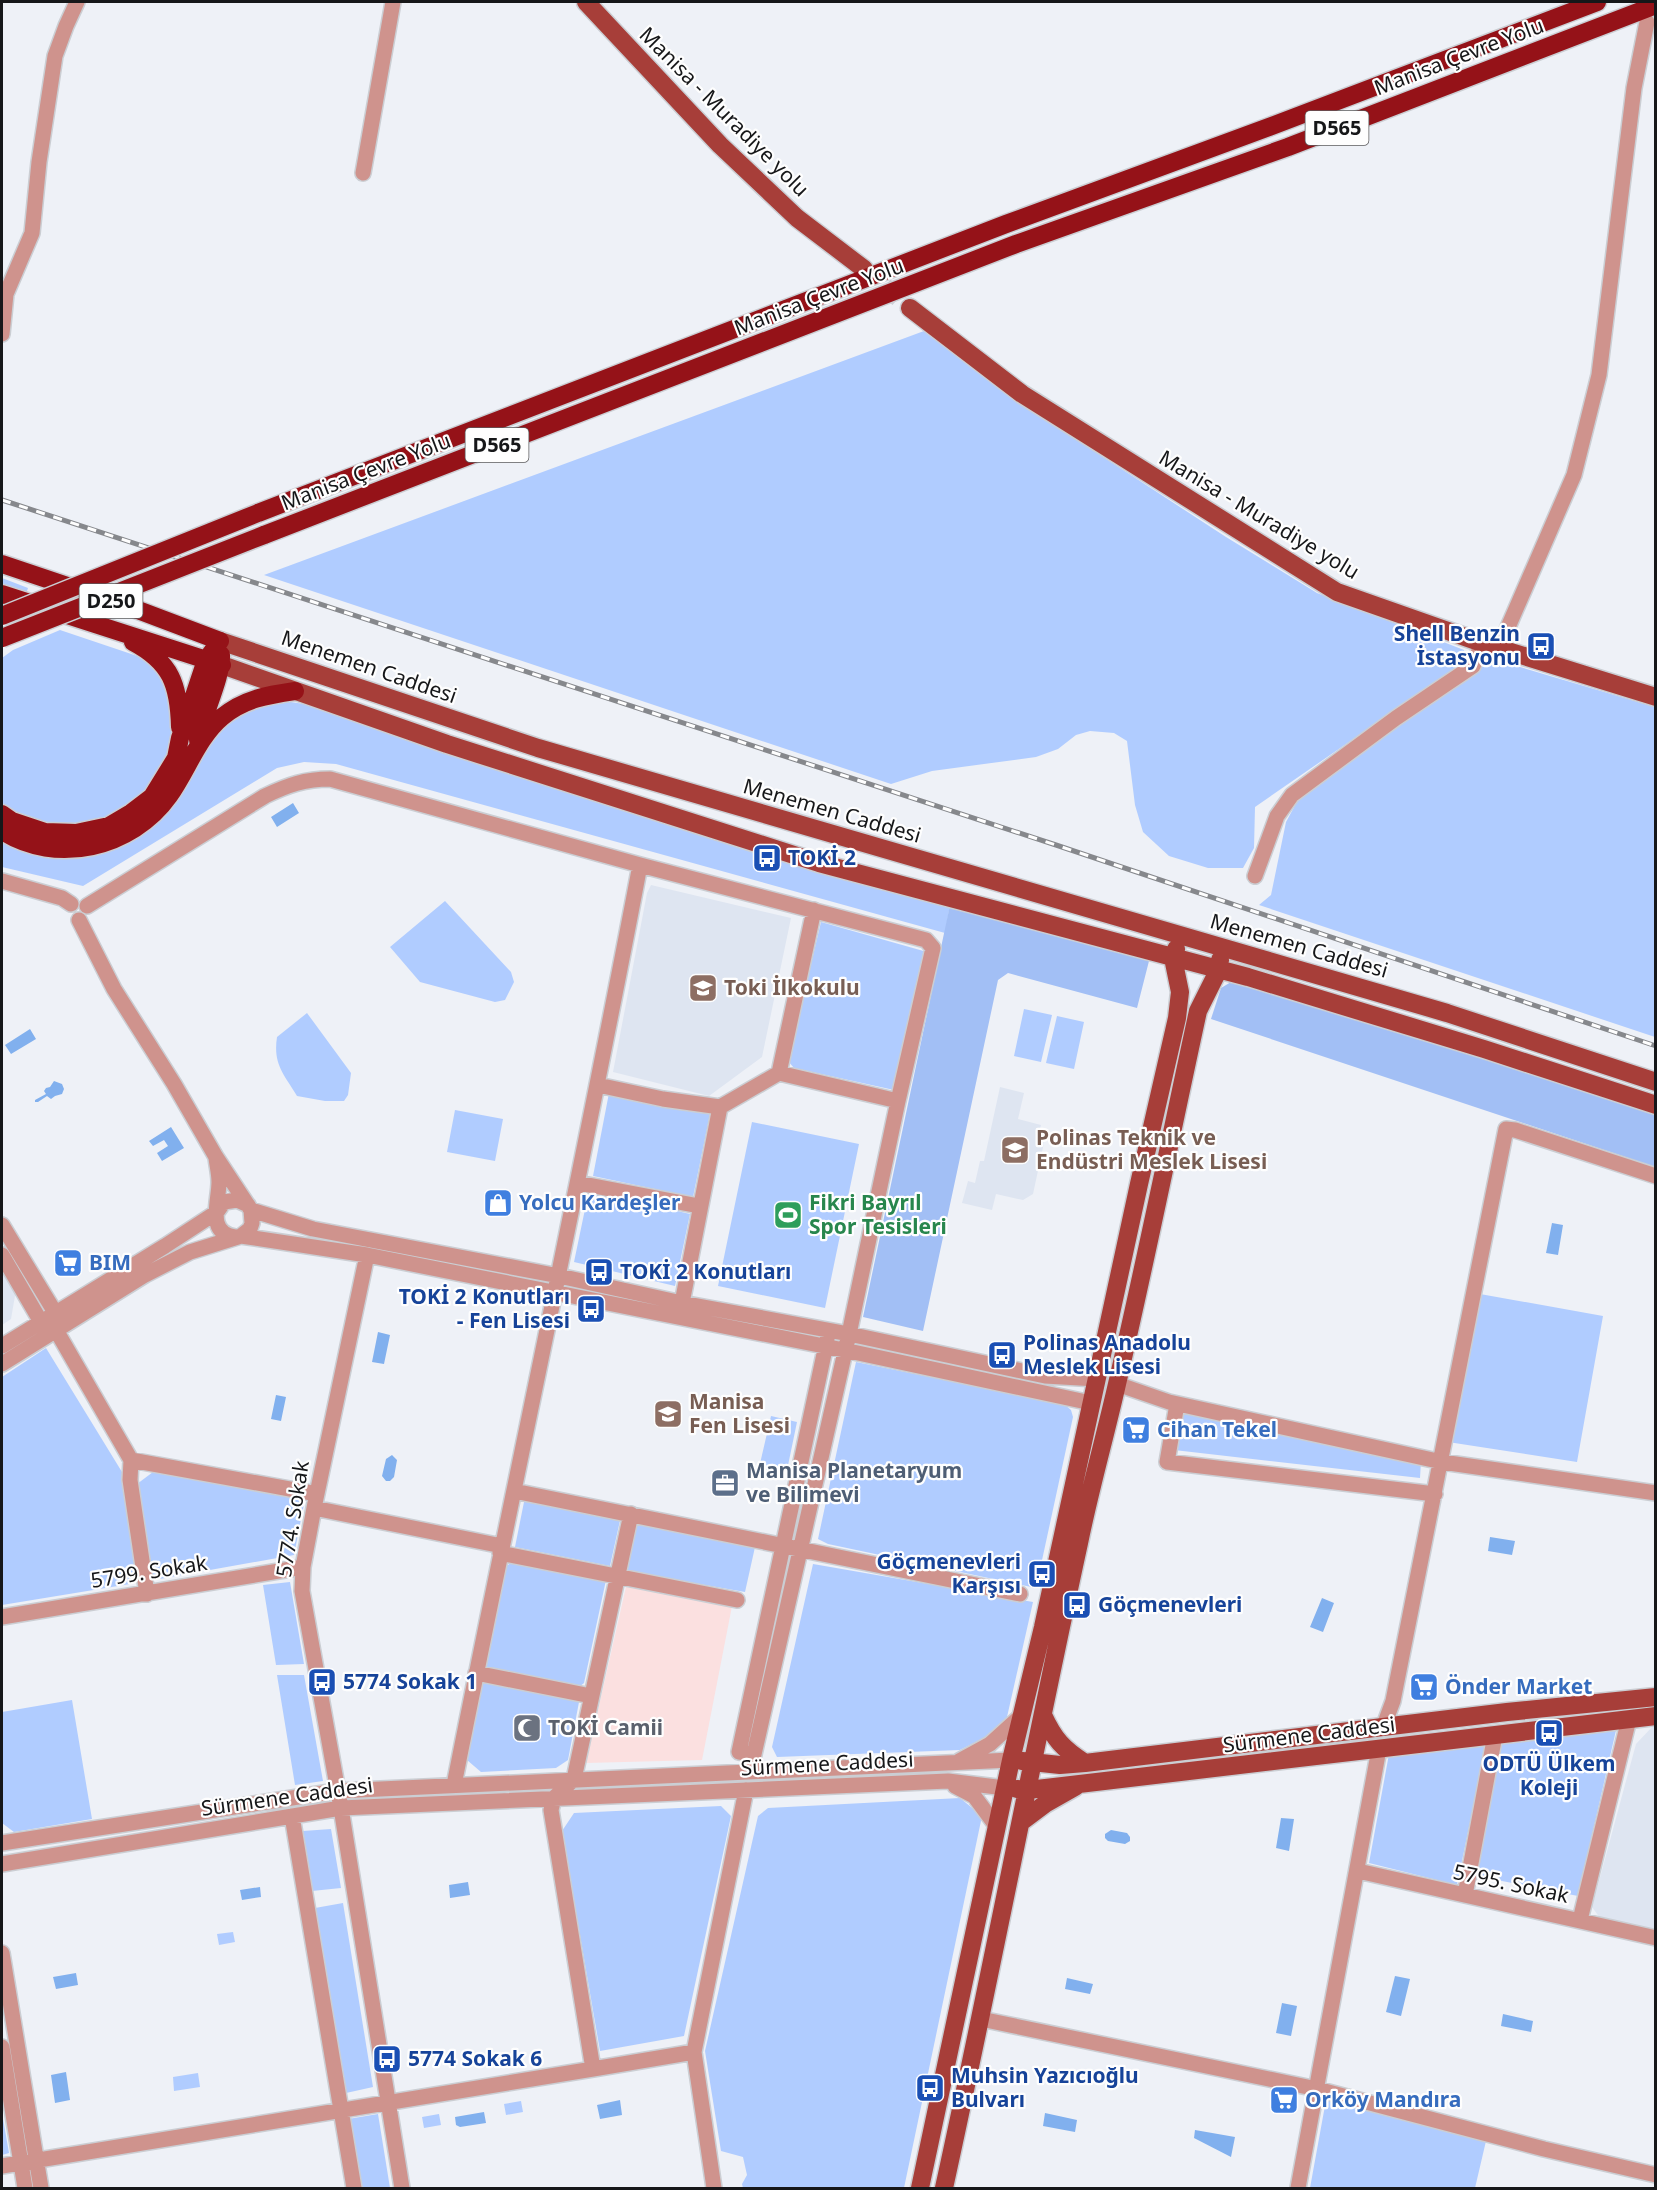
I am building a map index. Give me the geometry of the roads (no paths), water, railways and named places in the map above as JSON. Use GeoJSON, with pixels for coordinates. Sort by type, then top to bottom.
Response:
{"type":"FeatureCollection","features":[{"type":"Feature","properties":{"kind":"highway","name":"Manisa Çevre Yolu"},"geometry":{"type":"LineString","coordinates":[[2,616],[258,513],[1006,224],[1597,2]]}},
{"type":"Feature","properties":{"kind":"highway","name":"Manisa Çevre Yolu"},"geometry":{"type":"LineString","coordinates":[[2,638],[1016,244],[1288,147],[1656,5]]}},
{"type":"Feature","properties":{"kind":"highway","name":"Menemen Caddesi"},"geometry":{"type":"LineString","coordinates":[[2,564],[220,641]]}},
{"type":"Feature","properties":{"kind":"highway","name":"D250"},"geometry":{"type":"LineString","coordinates":[[2,594],[214,663]]}},
{"type":"Feature","properties":{"kind":"highway"},"geometry":{"type":"LineString","coordinates":[[106,628],[143,648],[164,664],[176,689],[180,738]]}},
{"type":"Feature","properties":{"kind":"highway"},"geometry":{"type":"LineString","coordinates":[[2,643],[21,630]]}},
{"type":"Feature","properties":{"kind":"highway"},"geometry":{"type":"LineString","coordinates":[[196,751],[220,641]]}},
{"type":"Feature","properties":{"kind":"highway"},"geometry":{"type":"LineString","coordinates":[[2,814],[12,821],[45,832],[76,833],[109,826],[131,813],[152,797],[176,758],[180,738],[214,663]]}},
{"type":"Feature","properties":{"kind":"highway"},"geometry":{"type":"LineString","coordinates":[[2,831],[12,838],[44,848],[70,850],[102,845],[129,833],[147,821],[168,798],[206,735],[221,717],[247,700],[295,691]]}},
{"type":"Feature","properties":{"kind":"main road","name":"Manisa - Muradiye yolu"},"geometry":{"type":"LineString","coordinates":[[586,2],[720,145],[797,218],[864,269]]}},
{"type":"Feature","properties":{"kind":"main road","name":"Manisa - Muradiye yolu"},"geometry":{"type":"LineString","coordinates":[[910,308],[1022,394],[1337,592],[1490,646],[1656,698]]}},
{"type":"Feature","properties":{"kind":"main road","name":"Menemen Caddesi"},"geometry":{"type":"LineString","coordinates":[[220,641],[538,748],[1448,1013],[1656,1082]]}},
{"type":"Feature","properties":{"kind":"main road"},"geometry":{"type":"LineString","coordinates":[[214,663],[447,744],[812,861],[1218,971],[1248,977],[1484,1049],[1656,1106]]}},
{"type":"Feature","properties":{"kind":"main road"},"geometry":{"type":"LineString","coordinates":[[920,2188],[1011,1760],[1024,1713],[1180,1004],[1180,992],[1173,958],[1180,936]]}},
{"type":"Feature","properties":{"kind":"main road"},"geometry":{"type":"LineString","coordinates":[[944,2188],[981,2019],[1079,1539],[1117,1384],[1198,1011],[1218,971],[1223,947]]}},
{"type":"Feature","properties":{"kind":"main road"},"geometry":{"type":"LineString","coordinates":[[1097,1379],[1117,1384]]}},
{"type":"Feature","properties":{"kind":"main road"},"geometry":{"type":"LineString","coordinates":[[1091,1404],[1111,1408]]}},
{"type":"Feature","properties":{"kind":"main road","name":"Sürmene Caddesi"},"geometry":{"type":"LineString","coordinates":[[1011,1760],[1060,1765],[1085,1763],[1507,1712],[1656,1697]]}},
{"type":"Feature","properties":{"kind":"main road"},"geometry":{"type":"LineString","coordinates":[[1629,1719],[1634,1700]]}},
{"type":"Feature","properties":{"kind":"main road"},"geometry":{"type":"LineString","coordinates":[[1043,1715],[1052,1736],[1070,1754],[1085,1763]]}},
{"type":"Feature","properties":{"kind":"main road","name":"Sürmene Caddesi"},"geometry":{"type":"LineString","coordinates":[[1005,1788],[1028,1790],[1656,1716]]}},
{"type":"Feature","properties":{"kind":"main road"},"geometry":{"type":"LineString","coordinates":[[1379,1749],[1383,1728]]}},
{"type":"Feature","properties":{"kind":"main road"},"geometry":{"type":"LineString","coordinates":[[1021,1822],[1045,1804],[1083,1783]]}},
{"type":"Feature","properties":{"kind":"street"},"geometry":{"type":"LineString","coordinates":[[2,334],[6,294],[32,233],[39,162],[55,56],[77,2]]}},
{"type":"Feature","properties":{"kind":"street"},"geometry":{"type":"LineString","coordinates":[[363,173],[393,2]]}},
{"type":"Feature","properties":{"kind":"street"},"geometry":{"type":"LineString","coordinates":[[1255,876],[1277,816],[1292,795],[1396,718],[1473,666],[1490,646],[1574,475],[1599,375],[1634,88],[1647,22]]}},
{"type":"Feature","properties":{"kind":"street"},"geometry":{"type":"LineString","coordinates":[[2,1364],[145,1275],[190,1252],[238,1237],[250,1229],[252,1223],[250,1208],[216,1157],[174,1084],[114,989],[79,920],[71,916],[69,910],[265,796],[294,782],[330,779],[640,865],[926,940],[933,948],[750,1772]]}},
{"type":"Feature","properties":{"kind":"street"},"geometry":{"type":"LineString","coordinates":[[454,1785],[598,1085],[640,865]]}},
{"type":"Feature","properties":{"kind":"street"},"geometry":{"type":"LineString","coordinates":[[2,882],[62,898],[79,905]]}},
{"type":"Feature","properties":{"kind":"street"},"geometry":{"type":"LineString","coordinates":[[779,1073],[814,910]]}},
{"type":"Feature","properties":{"kind":"street"},"geometry":{"type":"LineString","coordinates":[[598,1085],[720,1107],[779,1073],[898,1101]]}},
{"type":"Feature","properties":{"kind":"street"},"geometry":{"type":"LineString","coordinates":[[682,1303],[720,1107]]}},
{"type":"Feature","properties":{"kind":"street"},"geometry":{"type":"LineString","coordinates":[[1383,1728],[1393,1701],[1506,1129],[1656,1176]]}},
{"type":"Feature","properties":{"kind":"street"},"geometry":{"type":"LineString","coordinates":[[216,1157],[219,1182],[215,1218],[219,1229],[229,1236],[367,1255],[844,1350],[1091,1404]]}},
{"type":"Feature","properties":{"kind":"street"},"geometry":{"type":"LineString","coordinates":[[578,1183],[699,1206]]}},
{"type":"Feature","properties":{"kind":"street"},"geometry":{"type":"LineString","coordinates":[[2,1346],[216,1212],[225,1202],[237,1200],[250,1208],[314,1229],[849,1334],[1046,1376],[1097,1379]]}},
{"type":"Feature","properties":{"kind":"street"},"geometry":{"type":"LineString","coordinates":[[2,1225],[56,1314]]}},
{"type":"Feature","properties":{"kind":"street"},"geometry":{"type":"LineString","coordinates":[[2,1255],[41,1322]]}},
{"type":"Feature","properties":{"kind":"street","name":"5774. Sokak"},"geometry":{"type":"LineString","coordinates":[[367,1255],[303,1568],[302,1591],[341,1808],[402,2188]]}},
{"type":"Feature","properties":{"kind":"street"},"geometry":{"type":"LineString","coordinates":[[56,1330],[131,1460],[130,1480],[147,1594]]}},
{"type":"Feature","properties":{"kind":"street"},"geometry":{"type":"LineString","coordinates":[[753,1754],[739,1752],[829,1331]]}},
{"type":"Feature","properties":{"kind":"street"},"geometry":{"type":"LineString","coordinates":[[1117,1384],[1177,1404],[1442,1462],[1656,1493]]}},
{"type":"Feature","properties":{"kind":"street"},"geometry":{"type":"LineString","coordinates":[[1177,1404],[1167,1462],[1435,1494]]}},
{"type":"Feature","properties":{"kind":"street"},"geometry":{"type":"LineString","coordinates":[[131,1460],[316,1501],[501,1549],[617,1576],[737,1600]]}},
{"type":"Feature","properties":{"kind":"street"},"geometry":{"type":"LineString","coordinates":[[514,1491],[799,1547],[1020,1594]]}},
{"type":"Feature","properties":{"kind":"street"},"geometry":{"type":"LineString","coordinates":[[593,2069],[551,1810],[554,1798],[574,1779],[631,1514]]}},
{"type":"Feature","properties":{"kind":"street","name":"5799. Sokak"},"geometry":{"type":"LineString","coordinates":[[2,1617],[303,1568]]}},
{"type":"Feature","properties":{"kind":"street"},"geometry":{"type":"LineString","coordinates":[[476,1672],[591,1696]]}},
{"type":"Feature","properties":{"kind":"street"},"geometry":{"type":"LineString","coordinates":[[954,1764],[990,1744],[1024,1713]]}},
{"type":"Feature","properties":{"kind":"street"},"geometry":{"type":"LineString","coordinates":[[1580,1920],[1629,1719]]}},
{"type":"Feature","properties":{"kind":"street"},"geometry":{"type":"LineString","coordinates":[[1465,1895],[1495,1735]]}},
{"type":"Feature","properties":{"kind":"street"},"geometry":{"type":"LineString","coordinates":[[1298,2188],[1379,1749]]}},
{"type":"Feature","properties":{"kind":"street","name":"Sürmene Caddesi"},"geometry":{"type":"LineString","coordinates":[[2,1843],[337,1791],[1011,1760]]}},
{"type":"Feature","properties":{"kind":"street"},"geometry":{"type":"LineString","coordinates":[[948,1781],[974,1796],[997,1827]]}},
{"type":"Feature","properties":{"kind":"street","name":"Sürmene Caddesi"},"geometry":{"type":"LineString","coordinates":[[2,1864],[341,1808],[948,1781],[1005,1788]]}},
{"type":"Feature","properties":{"kind":"street"},"geometry":{"type":"LineString","coordinates":[[714,2188],[694,2052],[746,1790]]}},
{"type":"Feature","properties":{"kind":"street"},"geometry":{"type":"LineString","coordinates":[[292,1816],[354,2188]]}},
{"type":"Feature","properties":{"kind":"street","name":"5795. Sokak"},"geometry":{"type":"LineString","coordinates":[[1358,1871],[1656,1938]]}},
{"type":"Feature","properties":{"kind":"street"},"geometry":{"type":"LineString","coordinates":[[2,1953],[28,2162],[25,2188]]}},
{"type":"Feature","properties":{"kind":"street"},"geometry":{"type":"LineString","coordinates":[[981,2019],[1317,2089],[1544,2149],[1656,2175]]}},
{"type":"Feature","properties":{"kind":"street"},"geometry":{"type":"LineString","coordinates":[[2,2047],[28,2162],[40,2188]]}},
{"type":"Feature","properties":{"kind":"street"},"geometry":{"type":"LineString","coordinates":[[2,2166],[390,2104],[694,2052]]}},
{"type":"Feature","properties":{"kind":"tunnel"},"geometry":{"type":"LineString","coordinates":[[864,269],[910,308]]}},
{"type":"Feature","properties":{"kind":"railway"},"geometry":{"type":"LineString","coordinates":[[2,500],[1056,845],[1656,1046]]}},
{"type":"Feature","properties":{"kind":"place","name":"Shell Benzin İstasyonu"},"geometry":{"type":"Point","coordinates":[1541,646]}},
{"type":"Feature","properties":{"kind":"place","name":"TOKİ 2"},"geometry":{"type":"Point","coordinates":[767,858]}},
{"type":"Feature","properties":{"kind":"place","name":"Toki İlkokulu"},"geometry":{"type":"Point","coordinates":[703,988]}},
{"type":"Feature","properties":{"kind":"place","name":"Polinas Teknik ve Endüstri Meslek Lisesi"},"geometry":{"type":"Point","coordinates":[1015,1150]}},
{"type":"Feature","properties":{"kind":"place","name":"Yolcu Kardeşler"},"geometry":{"type":"Point","coordinates":[498,1203]}},
{"type":"Feature","properties":{"kind":"place","name":"Fikri Bayrıl Spor Tesisleri"},"geometry":{"type":"Point","coordinates":[788,1215]}},
{"type":"Feature","properties":{"kind":"place","name":"BIM"},"geometry":{"type":"Point","coordinates":[68,1263]}},
{"type":"Feature","properties":{"kind":"place","name":"TOKİ 2 Konutları"},"geometry":{"type":"Point","coordinates":[599,1272]}},
{"type":"Feature","properties":{"kind":"place","name":"TOKİ 2 Konutları - Fen Lisesi"},"geometry":{"type":"Point","coordinates":[591,1309]}},
{"type":"Feature","properties":{"kind":"place","name":"Polinas Anadolu Meslek Lisesi"},"geometry":{"type":"Point","coordinates":[1002,1355]}},
{"type":"Feature","properties":{"kind":"place","name":"Manisa Fen Lisesi"},"geometry":{"type":"Point","coordinates":[668,1414]}},
{"type":"Feature","properties":{"kind":"place","name":"Cihan Tekel"},"geometry":{"type":"Point","coordinates":[1136,1430]}},
{"type":"Feature","properties":{"kind":"place","name":"Manisa Planetaryum ve Bilimevi"},"geometry":{"type":"Point","coordinates":[725,1483]}},
{"type":"Feature","properties":{"kind":"place","name":"Göçmenevleri Karşısı"},"geometry":{"type":"Point","coordinates":[1042,1574]}},
{"type":"Feature","properties":{"kind":"place","name":"Göçmenevleri"},"geometry":{"type":"Point","coordinates":[1077,1605]}},
{"type":"Feature","properties":{"kind":"place","name":"5774 Sokak 1"},"geometry":{"type":"Point","coordinates":[322,1682]}},
{"type":"Feature","properties":{"kind":"place","name":"Önder Market"},"geometry":{"type":"Point","coordinates":[1424,1687]}},
{"type":"Feature","properties":{"kind":"place","name":"TOKİ Camii"},"geometry":{"type":"Point","coordinates":[527,1728]}},
{"type":"Feature","properties":{"kind":"place","name":"ODTÜ Ülkem Koleji"},"geometry":{"type":"Point","coordinates":[1549,1733]}},
{"type":"Feature","properties":{"kind":"place","name":"5774 Sokak 6"},"geometry":{"type":"Point","coordinates":[387,2059]}},
{"type":"Feature","properties":{"kind":"place","name":"Muhsin Yazıcıoğlu Bulvarı"},"geometry":{"type":"Point","coordinates":[930,2088]}},
{"type":"Feature","properties":{"kind":"place","name":"Orköy Mandıra"},"geometry":{"type":"Point","coordinates":[1284,2100]}}]}
